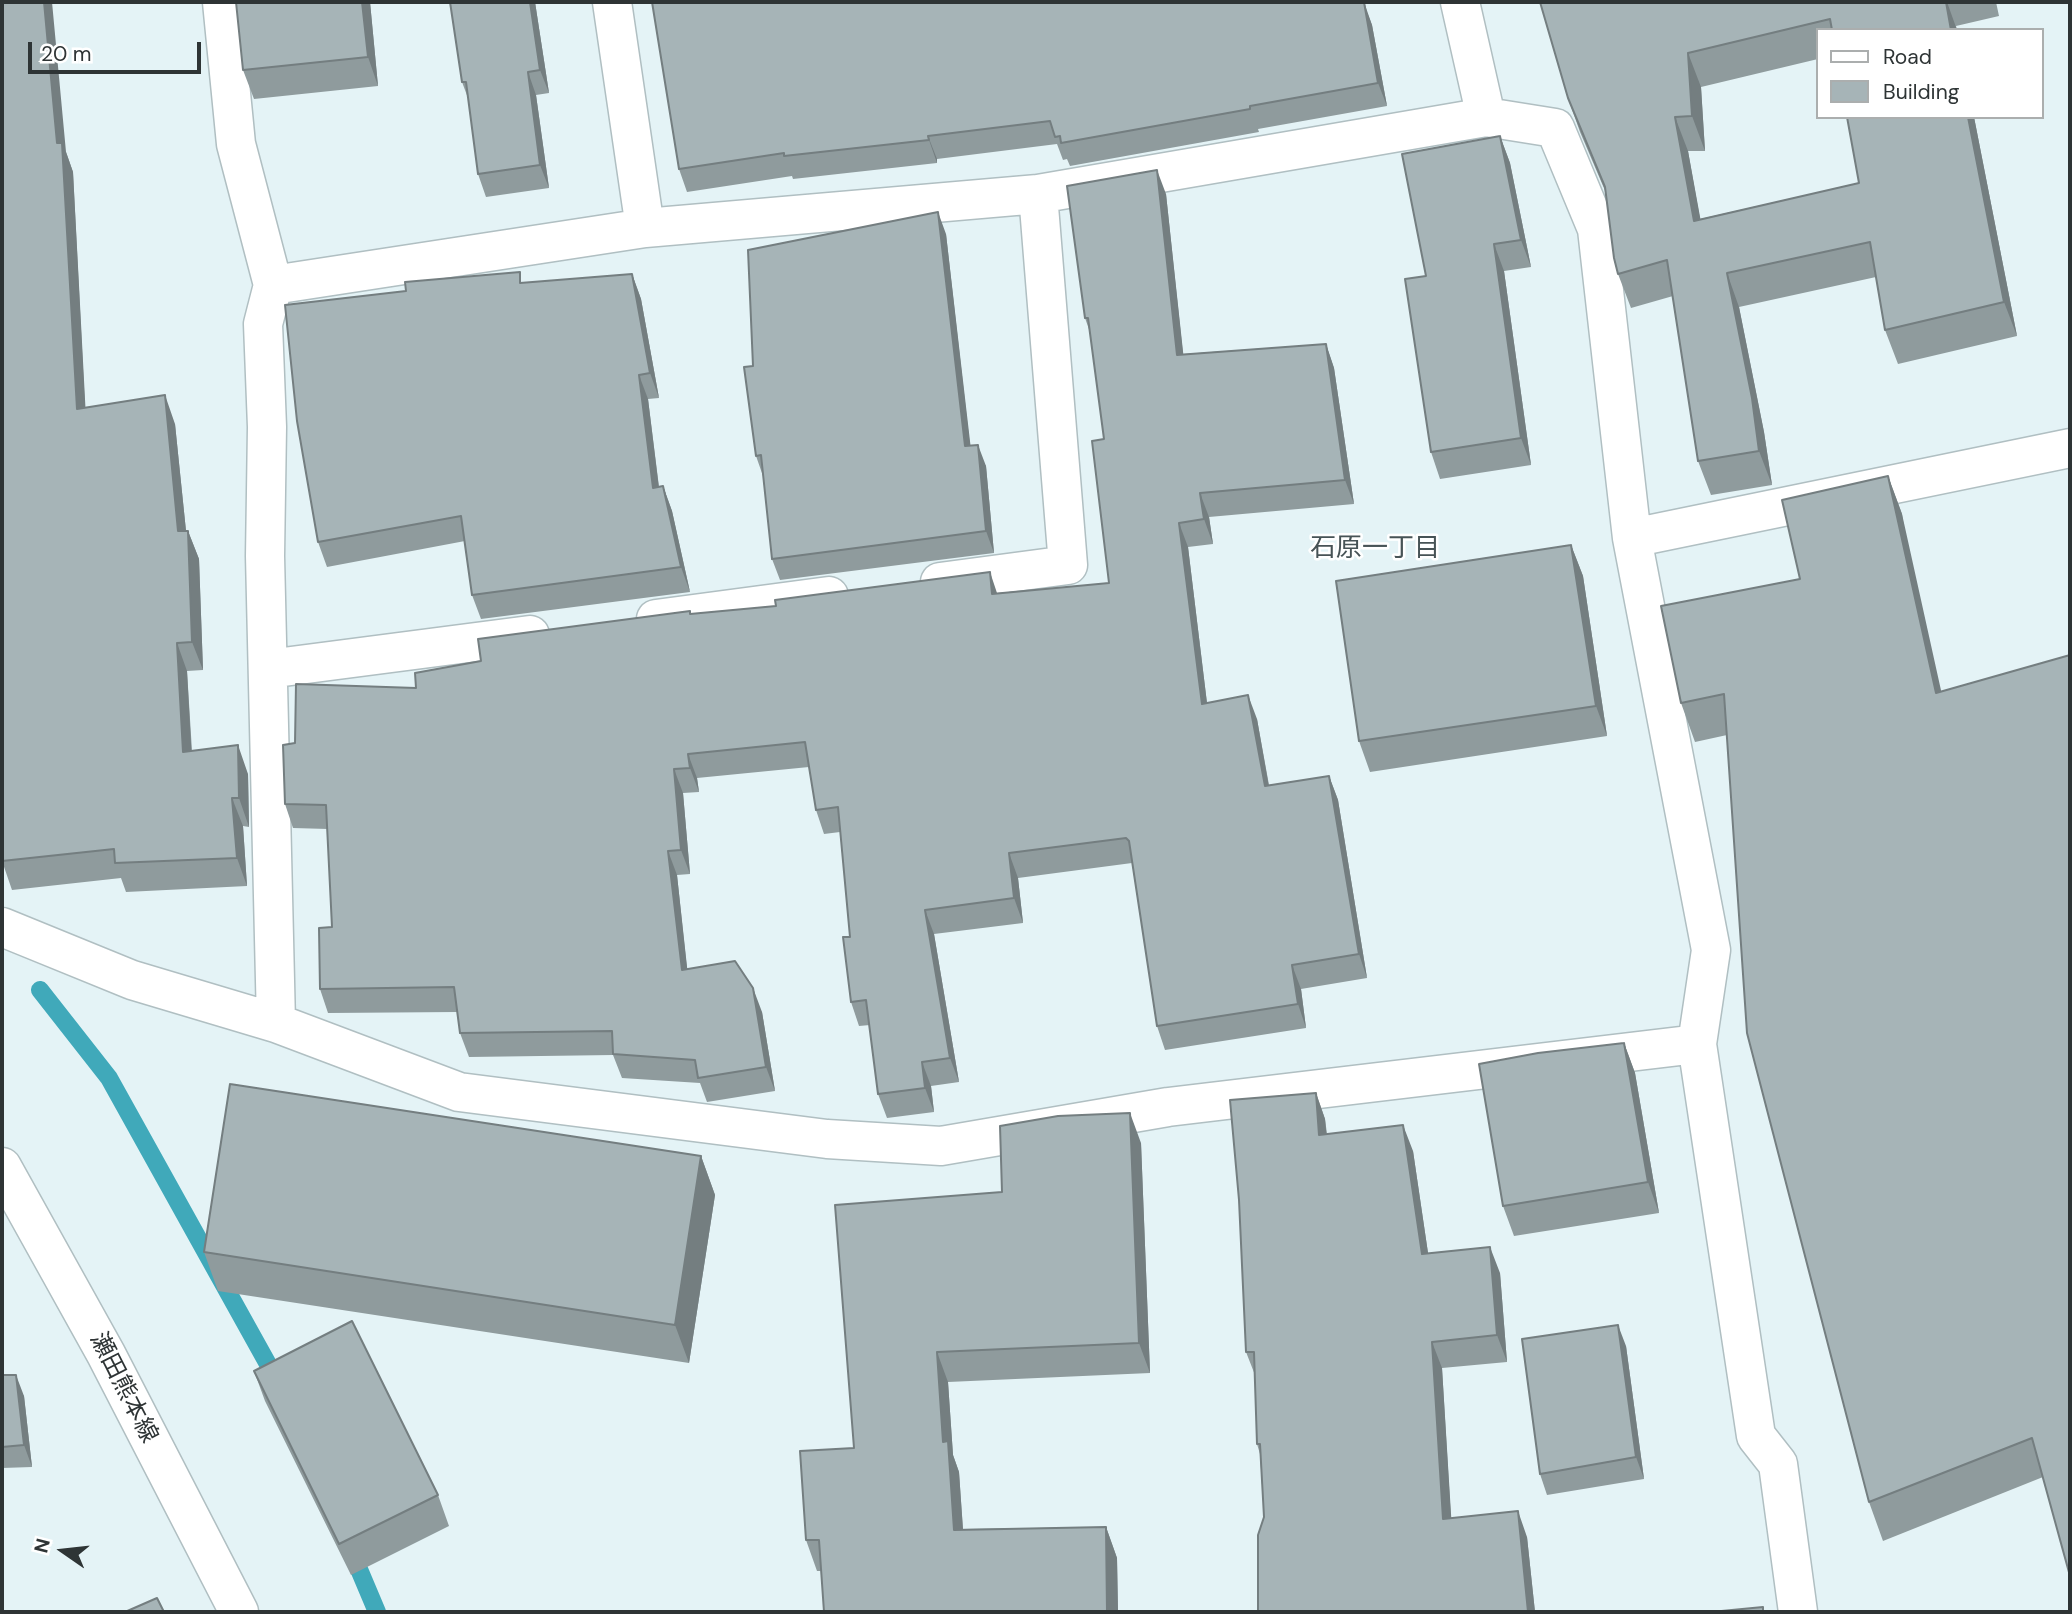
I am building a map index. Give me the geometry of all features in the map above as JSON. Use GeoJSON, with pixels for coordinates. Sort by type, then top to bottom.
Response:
{"type":"FeatureCollection","features":[{"type":"Feature","properties":{"kind":"street"},"geometry":{"type":"LineString","coordinates":[[222,2],[236,144],[273,285],[263,324],[267,427],[265,556],[276,1023]]}},
{"type":"Feature","properties":{"kind":"street"},"geometry":{"type":"LineString","coordinates":[[612,2],[645,228]]}},
{"type":"Feature","properties":{"kind":"street"},"geometry":{"type":"LineString","coordinates":[[1460,2],[1486,117]]}},
{"type":"Feature","properties":{"kind":"street"},"geometry":{"type":"LineString","coordinates":[[273,285],[645,228],[1038,194],[1486,117],[1555,128],[1597,229],[1632,538],[1711,950],[1697,1044],[1756,1436],[1778,1464],[1798,1612]]}},
{"type":"Feature","properties":{"kind":"street"},"geometry":{"type":"LineString","coordinates":[[903,587],[1069,565],[1038,194]]}},
{"type":"Feature","properties":{"kind":"street"},"geometry":{"type":"LineString","coordinates":[[1632,538],[2070,448]]}},
{"type":"Feature","properties":{"kind":"street"},"geometry":{"type":"LineString","coordinates":[[627,623],[862,592]]}},
{"type":"Feature","properties":{"kind":"street"},"geometry":{"type":"LineString","coordinates":[[268,669],[558,632]]}},
{"type":"Feature","properties":{"kind":"street"},"geometry":{"type":"LineString","coordinates":[[2,928],[132,981],[276,1023],[459,1092],[827,1139],[940,1146],[1168,1107],[1697,1044]]}},
{"type":"Feature","properties":{"kind":"street","name":"瀬田熊本線"},"geometry":{"type":"LineString","coordinates":[[2,1167],[107,1354],[239,1612]]}},
{"type":"Feature","properties":{"kind":"building"},"geometry":{"type":"Polygon","coordinates":[[[2,2],[44,2],[57,143],[62,143],[77,409],[165,395],[178,531],[188,531],[192,642],[177,643],[183,752],[238,745],[239,798],[232,798],[237,858],[115,863],[114,849],[2,861],[2,2]]]}},
{"type":"Feature","properties":{"kind":"building"},"geometry":{"type":"Polygon","coordinates":[[[236,2],[362,2],[368,57],[243,70],[236,2]]]}},
{"type":"Feature","properties":{"kind":"building"},"geometry":{"type":"Polygon","coordinates":[[[450,2],[530,2],[540,70],[528,72],[540,165],[478,174],[466,82],[462,82],[450,2]]]}},
{"type":"Feature","properties":{"kind":"building"},"geometry":{"type":"Polygon","coordinates":[[[652,2],[1364,2],[1378,83],[1061,143],[1060,136],[1055,137],[1050,121],[928,136],[929,140],[784,156],[784,153],[679,169],[652,2]]]}},
{"type":"Feature","properties":{"kind":"building"},"geometry":{"type":"Polygon","coordinates":[[[1540,2],[1946,2],[1951,28],[1832,28],[1830,19],[1688,53],[1692,116],[1675,117],[1694,221],[1859,183],[1847,119],[1968,119],[2004,302],[1885,330],[1870,242],[1727,273],[1752,398],[1759,451],[1698,461],[1667,260],[1618,274],[1605,187],[1568,98],[1540,2]]]}},
{"type":"Feature","properties":{"kind":"building"},"geometry":{"type":"Polygon","coordinates":[[[1500,136],[1521,240],[1494,244],[1521,438],[1431,452],[1405,279],[1426,276],[1402,154],[1500,136]]]}},
{"type":"Feature","properties":{"kind":"building"},"geometry":{"type":"Polygon","coordinates":[[[1157,170],[1177,355],[1326,344],[1345,480],[1200,493],[1204,519],[1179,523],[1202,704],[1248,695],[1265,786],[1329,776],[1359,954],[1292,965],[1298,1004],[1157,1026],[1129,841],[1126,838],[1009,853],[1014,898],[925,910],[950,1058],[922,1062],[925,1088],[878,1094],[866,1000],[851,1002],[843,937],[850,937],[838,807],[816,810],[805,742],[688,754],[690,768],[674,769],[681,850],[668,851],[682,970],[735,961],[753,988],[766,1067],[698,1078],[695,1060],[613,1054],[612,1031],[460,1033],[454,987],[320,989],[319,928],[332,927],[326,805],[285,804],[283,745],[295,743],[296,684],[416,688],[415,673],[481,661],[478,639],[690,611],[690,614],[776,606],[775,600],[990,572],[992,594],[1109,583],[1092,441],[1104,439],[1067,186],[1157,170]]]}},
{"type":"Feature","properties":{"kind":"building"},"geometry":{"type":"Polygon","coordinates":[[[938,212],[965,446],[978,445],[986,531],[772,559],[761,455],[756,456],[744,367],[753,366],[748,250],[938,212]]]}},
{"type":"Feature","properties":{"kind":"building"},"geometry":{"type":"Polygon","coordinates":[[[520,272],[520,283],[632,274],[650,373],[639,375],[653,488],[663,486],[681,567],[472,595],[461,516],[318,542],[297,421],[285,305],[406,291],[405,282],[520,272]]]}},
{"type":"Feature","properties":{"kind":"building"},"geometry":{"type":"Polygon","coordinates":[[[1888,476],[1936,693],[2070,655],[2070,1576],[2032,1438],[1869,1502],[1747,1033],[1724,694],[1681,703],[1661,606],[1800,579],[1782,500],[1888,476]]]}},
{"type":"Feature","properties":{"kind":"building"},"geometry":{"type":"Polygon","coordinates":[[[1571,545],[1596,706],[1359,741],[1336,581],[1571,545]]]}},
{"type":"Feature","properties":{"kind":"building"},"geometry":{"type":"Polygon","coordinates":[[[1624,1043],[1648,1182],[1503,1206],[1479,1064],[1538,1053],[1624,1043]]]}},
{"type":"Feature","properties":{"kind":"building"},"geometry":{"type":"Polygon","coordinates":[[[230,1084],[701,1156],[675,1325],[204,1252],[230,1084]]]}},
{"type":"Feature","properties":{"kind":"building"},"geometry":{"type":"Polygon","coordinates":[[[1316,1093],[1319,1135],[1403,1125],[1422,1254],[1490,1247],[1497,1335],[1432,1342],[1443,1519],[1518,1511],[1528,1612],[1258,1612],[1258,1535],[1264,1517],[1260,1444],[1257,1444],[1254,1352],[1246,1352],[1239,1200],[1230,1100],[1316,1093]]]}},
{"type":"Feature","properties":{"kind":"building"},"geometry":{"type":"Polygon","coordinates":[[[1130,1113],[1139,1343],[937,1352],[943,1442],[948,1441],[954,1530],[1106,1527],[1107,1612],[824,1612],[819,1540],[806,1540],[800,1451],[854,1448],[835,1205],[1002,1192],[1000,1126],[1058,1116],[1130,1113]]]}},
{"type":"Feature","properties":{"kind":"building"},"geometry":{"type":"Polygon","coordinates":[[[352,1321],[438,1495],[339,1544],[254,1371],[352,1321]]]}},
{"type":"Feature","properties":{"kind":"building"},"geometry":{"type":"Polygon","coordinates":[[[1618,1325],[1636,1457],[1540,1474],[1522,1339],[1618,1325]]]}},
{"type":"Feature","properties":{"kind":"building"},"geometry":{"type":"Polygon","coordinates":[[[2,1375],[16,1375],[24,1445],[2,1447],[2,1375]]]}},
{"type":"Feature","properties":{"kind":"building"},"geometry":{"type":"Polygon","coordinates":[[[157,1598],[164,1612],[125,1612],[157,1598]]]}},
{"type":"Feature","properties":{"kind":"building"},"geometry":{"type":"Polygon","coordinates":[[[1763,1607],[1763,1612],[1711,1612],[1763,1607]]]}},
{"type":"Feature","properties":{"kind":"waterway"},"geometry":{"type":"LineString","coordinates":[[40,990],[109,1078],[279,1384]]}},
{"type":"Feature","properties":{"kind":"waterway"},"geometry":{"type":"LineString","coordinates":[[350,1548],[377,1612]]}},
{"type":"Feature","properties":{"kind":"district","name":"石原一丁目"},"geometry":{"type":"Point","coordinates":[1375,549]}}]}
